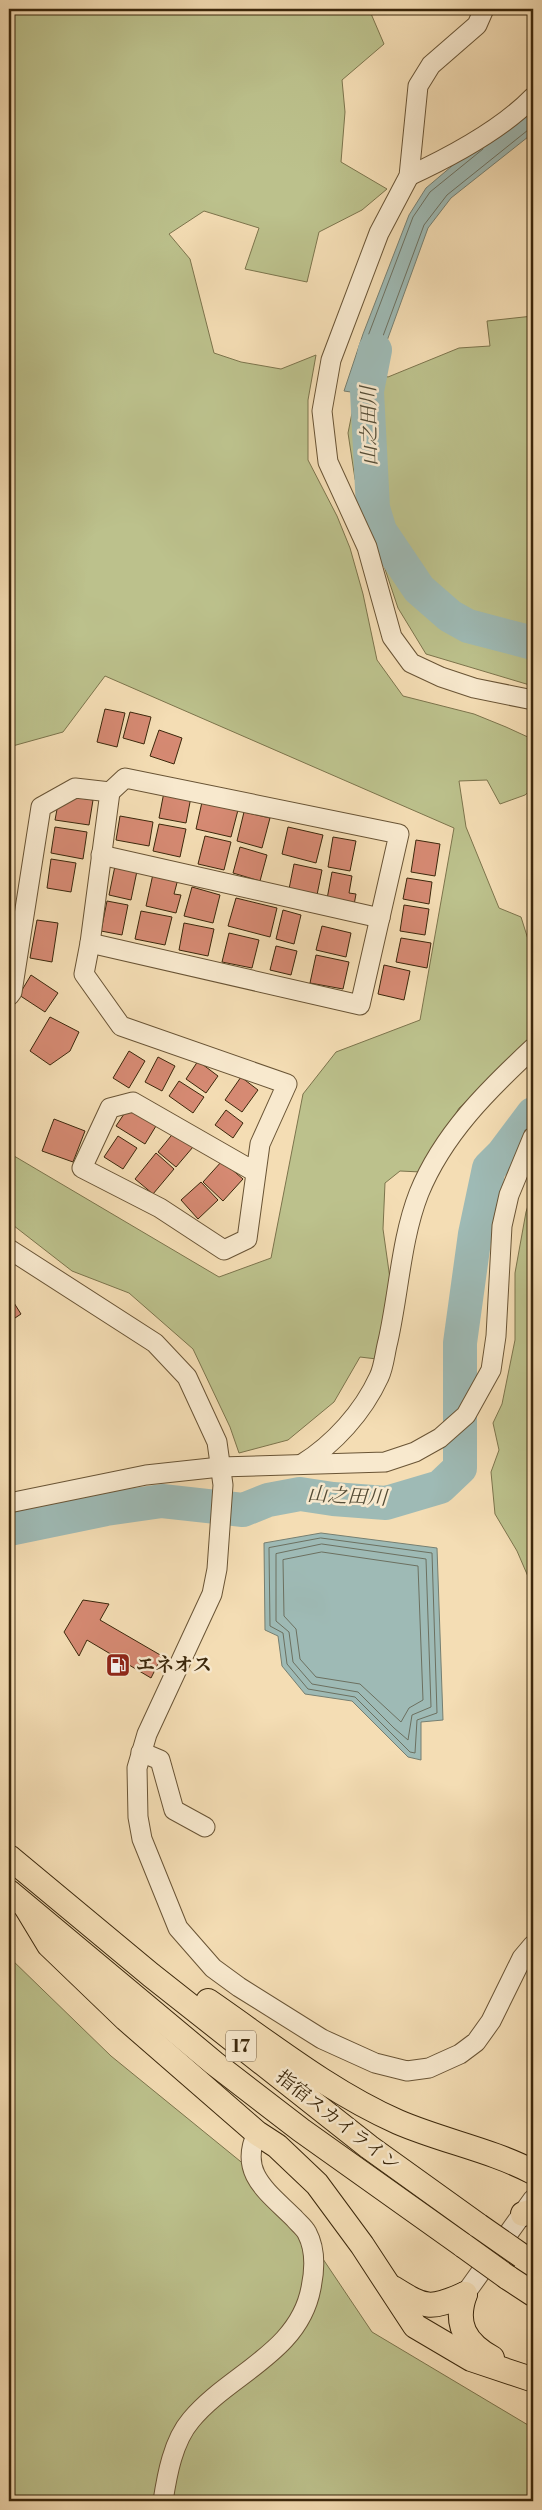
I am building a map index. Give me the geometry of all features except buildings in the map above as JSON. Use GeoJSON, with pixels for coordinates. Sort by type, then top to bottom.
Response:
{"type":"FeatureCollection","features":[{"type":"Feature","properties":{"kind":"main road"},"geometry":{"type":"LineString","coordinates":[[17,1865],[63,1892],[205,2000],[361,2104],[442,2140],[514,2162],[533,2172]]}},
{"type":"Feature","properties":{"kind":"main road","name":"指宿スカイライン"},"geometry":{"type":"LineString","coordinates":[[17,1865],[369,2147],[528,2260]]}},
{"type":"Feature","properties":{"kind":"main road"},"geometry":{"type":"LineString","coordinates":[[17,1899],[49,1946],[126,2019],[257,2133],[277,2146],[316,2184],[362,2245],[416,2326],[471,2358],[532,2379]]}},
{"type":"Feature","properties":{"kind":"main road","name":"指宿スカイライン"},"geometry":{"type":"LineString","coordinates":[[17,1899],[135,1999],[261,2099],[533,2294]]}},
{"type":"Feature","properties":{"kind":"main road"},"geometry":{"type":"LineString","coordinates":[[387,2285],[426,2306],[444,2303],[465,2294]]}},
{"type":"Feature","properties":{"kind":"main road"},"geometry":{"type":"LineString","coordinates":[[465,2294],[459,2315],[467,2337],[477,2350],[532,2379]]}},
{"type":"Feature","properties":{"kind":"street"},"geometry":{"type":"LineString","coordinates":[[484,9],[477,25],[432,65],[418,86],[409,176],[379,233],[331,360],[322,411],[328,462],[367,548],[392,637],[411,663],[441,677],[474,688],[533,700]]}},
{"type":"Feature","properties":{"kind":"street"},"geometry":{"type":"LineString","coordinates":[[409,176],[437,163],[498,125],[533,98]]}},
{"type":"Feature","properties":{"kind":"street"},"geometry":{"type":"LineString","coordinates":[[90,942],[360,1004],[399,834],[126,778],[110,792],[84,974],[121,1026],[287,1084],[260,1144],[247,1240],[224,1250],[160,1208],[82,1168],[110,1108],[133,1102],[255,1172]]}},
{"type":"Feature","properties":{"kind":"street"},"geometry":{"type":"LineString","coordinates":[[9,996],[12,992],[41,807],[75,788],[110,792]]}},
{"type":"Feature","properties":{"kind":"street"},"geometry":{"type":"LineString","coordinates":[[101,855],[380,918]]}},
{"type":"Feature","properties":{"kind":"street"},"geometry":{"type":"LineString","coordinates":[[301,1464],[323,1450],[363,1406],[380,1376],[394,1311],[408,1228],[420,1192],[440,1152],[484,1094],[533,1048]]}},
{"type":"Feature","properties":{"kind":"street"},"geometry":{"type":"LineString","coordinates":[[9,1503],[146,1475],[222,1476],[301,1464],[385,1462],[415,1452],[440,1438],[466,1415],[490,1370],[496,1336],[502,1226],[509,1195],[533,1137]]}},
{"type":"Feature","properties":{"kind":"street"},"geometry":{"type":"LineString","coordinates":[[9,1250],[155,1343],[187,1377],[216,1442],[222,1476],[221,1519],[212,1594],[147,1734],[137,1768],[138,1817],[142,1838],[178,1928],[213,1968],[239,1987],[322,2039],[388,2068],[407,2071],[429,2068],[460,2054],[476,2042],[491,2021],[522,1958],[533,1945]]}},
{"type":"Feature","properties":{"kind":"street"},"geometry":{"type":"LineString","coordinates":[[141,1752],[160,1760],[174,1810],[205,1827]]}},
{"type":"Feature","properties":{"kind":"street"},"geometry":{"type":"LineString","coordinates":[[163,2501],[170,2462],[190,2420],[288,2337],[306,2308],[311,2289],[314,2265],[313,2249],[306,2231],[253,2173],[249,2158],[257,2133]]}},
{"type":"Feature","properties":{"kind":"street"},"geometry":{"type":"LineString","coordinates":[[465,2294],[530,2208]]}},
{"type":"Feature","properties":{"kind":"green space"},"geometry":{"type":"Polygon","coordinates":[[[9,9],[369,9],[384,44],[342,80],[345,112],[341,162],[387,189],[362,210],[319,232],[307,282],[245,269],[259,228],[204,211],[169,234],[190,259],[214,353],[241,362],[281,369],[316,355],[308,400],[308,460],[337,516],[350,548],[363,594],[377,660],[403,696],[474,714],[530,738],[533,742],[533,788],[525,795],[500,804],[487,780],[459,781],[466,827],[499,908],[521,917],[533,955],[533,1043],[459,1108],[421,1172],[400,1171],[385,1183],[383,1229],[392,1293],[385,1360],[360,1357],[334,1402],[288,1440],[239,1453],[230,1427],[193,1349],[129,1293],[72,1271],[9,1222],[9,1153],[219,1277],[271,1258],[303,1094],[336,1052],[420,1020],[454,828],[105,676],[63,732],[9,747],[9,9]]]}},
{"type":"Feature","properties":{"kind":"green space"},"geometry":{"type":"Polygon","coordinates":[[[533,316],[533,686],[426,654],[398,608],[355,479],[348,433],[361,368],[388,377],[459,348],[490,346],[487,321],[533,316]]]}},
{"type":"Feature","properties":{"kind":"green space"},"geometry":{"type":"Polygon","coordinates":[[[533,1190],[533,1588],[517,1551],[495,1514],[491,1472],[499,1450],[493,1423],[502,1404],[515,1340],[515,1273],[526,1212],[533,1190]]]}},
{"type":"Feature","properties":{"kind":"green space"},"geometry":{"type":"Polygon","coordinates":[[[9,1957],[111,2056],[278,2192],[372,2332],[533,2428],[533,2501],[9,2501],[9,1957]]]}},
{"type":"Feature","properties":{"kind":"water"},"geometry":{"type":"Polygon","coordinates":[[[533,105],[533,133],[451,198],[428,228],[388,338],[371,395],[344,391],[363,334],[409,215],[426,188],[465,155],[533,105]]]}},
{"type":"Feature","properties":{"kind":"water"},"geometry":{"type":"Polygon","coordinates":[[[321,1533],[437,1548],[443,1720],[421,1722],[421,1760],[408,1757],[352,1701],[305,1694],[282,1666],[278,1636],[265,1630],[264,1543],[321,1533]]]}},
{"type":"Feature","properties":{"kind":"waterway","name":"山之田川"},"geometry":{"type":"LineString","coordinates":[[375,350],[367,391],[373,508],[380,531],[419,589],[450,616],[468,626],[533,643]]}},
{"type":"Feature","properties":{"kind":"waterway","name":"山之田川"},"geometry":{"type":"LineString","coordinates":[[9,1529],[106,1509],[162,1501],[243,1510],[268,1500],[300,1494],[333,1499],[386,1503],[440,1487],[460,1468],[460,1343],[475,1234],[489,1168],[503,1154],[533,1114]]}},
{"type":"Feature","properties":{"kind":"place","name":"エネオス"},"geometry":{"type":"Point","coordinates":[118,1665]}}]}
